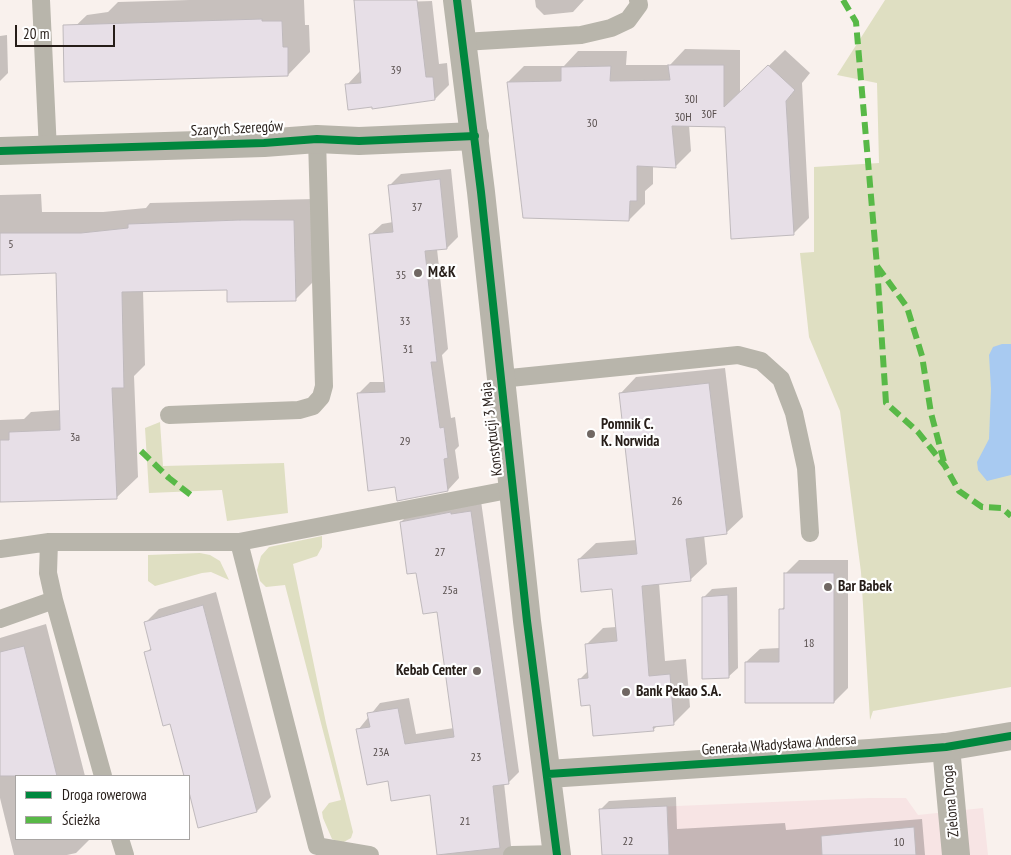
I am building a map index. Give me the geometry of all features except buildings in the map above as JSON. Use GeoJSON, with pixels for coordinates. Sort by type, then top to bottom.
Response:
{"type":"FeatureCollection","features":[{"type":"Feature","properties":{"kind":"street","name":"Konstytucji 3 Maja"},"geometry":{"type":"LineString","coordinates":[[457,0],[475,136],[527,621],[557,854]]}},
{"type":"Feature","properties":{"kind":"street","name":"Szarych Szeregów"},"geometry":{"type":"LineString","coordinates":[[0,151],[48,151],[317,139],[359,141],[475,136]]}},
{"type":"Feature","properties":{"kind":"street","name":"Generała Władysława Andersa"},"geometry":{"type":"LineString","coordinates":[[548,774],[946,747],[1011,736]]}},
{"type":"Feature","properties":{"kind":"street","name":"Zielona Droga"},"geometry":{"type":"LineString","coordinates":[[946,747],[956,855]]}},
{"type":"Feature","properties":{"kind":"lane"},"geometry":{"type":"LineString","coordinates":[[41,0],[48,151]]}},
{"type":"Feature","properties":{"kind":"lane"},"geometry":{"type":"LineString","coordinates":[[463,42],[581,35],[611,28],[628,20],[639,5],[638,0]]}},
{"type":"Feature","properties":{"kind":"lane"},"geometry":{"type":"LineString","coordinates":[[169,415],[299,410],[313,406],[321,397],[324,369],[317,139]]}},
{"type":"Feature","properties":{"kind":"lane"},"geometry":{"type":"LineString","coordinates":[[500,378],[738,355],[761,361],[781,379],[794,413],[806,468],[810,533]]}},
{"type":"Feature","properties":{"kind":"lane"},"geometry":{"type":"LineString","coordinates":[[0,549],[49,542],[239,542],[513,489]]}},
{"type":"Feature","properties":{"kind":"lane"},"geometry":{"type":"LineString","coordinates":[[49,542],[48,572],[54,600],[103,775]]}},
{"type":"Feature","properties":{"kind":"lane"},"geometry":{"type":"LineString","coordinates":[[239,542],[317,846],[366,854]]}},
{"type":"Feature","properties":{"kind":"lane"},"geometry":{"type":"LineString","coordinates":[[0,619],[54,600]]}},
{"type":"Feature","properties":{"kind":"lane"},"geometry":{"type":"LineString","coordinates":[[120,840],[125,855]]}},
{"type":"Feature","properties":{"kind":"lane"},"geometry":{"type":"LineString","coordinates":[[512,855],[557,854]]}},
{"type":"Feature","properties":{"kind":"shaded area"},"geometry":{"type":"Polygon","coordinates":[[[906,798],[918,815],[983,808],[988,855],[602,855],[599,814],[604,809],[906,798]]]}},
{"type":"Feature","properties":{"kind":"green space"},"geometry":{"type":"Polygon","coordinates":[[[885,0],[1011,0],[1011,687],[873,711],[870,720],[861,572],[840,411],[809,337],[800,253],[814,252],[814,167],[879,163],[877,83],[837,75],[885,0]]]}},
{"type":"Feature","properties":{"kind":"green space"},"geometry":{"type":"Polygon","coordinates":[[[160,422],[163,466],[284,463],[288,513],[227,521],[222,490],[149,493],[145,428],[160,422]]]}},
{"type":"Feature","properties":{"kind":"green space"},"geometry":{"type":"Polygon","coordinates":[[[322,536],[322,547],[317,556],[293,564],[326,723],[353,832],[351,838],[342,843],[332,839],[323,818],[322,812],[329,803],[341,800],[285,585],[266,587],[260,581],[257,570],[261,556],[269,547],[322,536]]]}},
{"type":"Feature","properties":{"kind":"green space"},"geometry":{"type":"Polygon","coordinates":[[[200,553],[210,555],[220,561],[229,580],[211,572],[155,586],[148,581],[148,555],[200,553]]]}},
{"type":"Feature","properties":{"kind":"water"},"geometry":{"type":"Polygon","coordinates":[[[1011,344],[1011,475],[987,481],[978,470],[977,462],[989,439],[991,389],[989,355],[993,347],[1011,344]]]}},
{"type":"Feature","properties":{"kind":"marked path"},"geometry":{"type":"LineString","coordinates":[[843,0],[856,22],[877,266],[886,403],[918,432],[945,466],[959,491],[982,507],[1002,508],[1011,516]]}},
{"type":"Feature","properties":{"kind":"marked path"},"geometry":{"type":"LineString","coordinates":[[877,266],[907,307],[922,356],[931,413],[944,462]]}},
{"type":"Feature","properties":{"kind":"marked path"},"geometry":{"type":"LineString","coordinates":[[141,451],[169,478],[192,496]]}},
{"type":"Feature","properties":{"kind":"cycle path"},"geometry":{"type":"LineString","coordinates":[[457,0],[481,192],[527,621],[557,855]]}},
{"type":"Feature","properties":{"kind":"cycle path"},"geometry":{"type":"LineString","coordinates":[[0,151],[264,143],[317,139],[359,141],[475,136]]}},
{"type":"Feature","properties":{"kind":"cycle path"},"geometry":{"type":"LineString","coordinates":[[548,774],[946,747],[1011,736]]}},
{"type":"Feature","properties":{"kind":"place","name":"M&K"},"geometry":{"type":"Point","coordinates":[418,273]}},
{"type":"Feature","properties":{"kind":"place","name":"Pomnik C. K. Norwida"},"geometry":{"type":"Point","coordinates":[591,434]}},
{"type":"Feature","properties":{"kind":"place","name":"Bar Babek"},"geometry":{"type":"Point","coordinates":[828,587]}},
{"type":"Feature","properties":{"kind":"place","name":"Kebab Center"},"geometry":{"type":"Point","coordinates":[477,671]}},
{"type":"Feature","properties":{"kind":"place","name":"Bank Pekao S.A."},"geometry":{"type":"Point","coordinates":[626,692]}}]}
